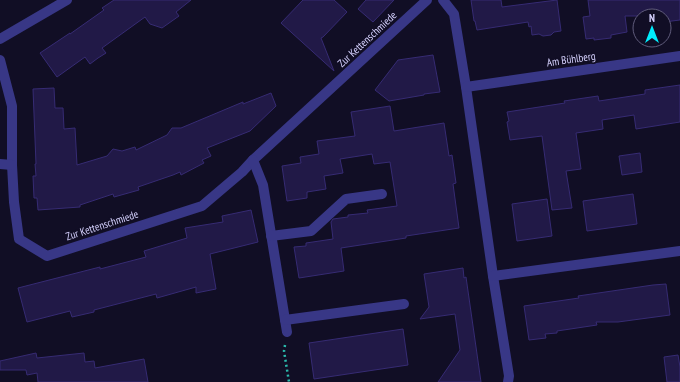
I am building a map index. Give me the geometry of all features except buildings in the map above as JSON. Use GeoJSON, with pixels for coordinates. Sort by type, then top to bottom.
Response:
{"type":"FeatureCollection","features":[{"type":"Feature","properties":{"kind":"street"},"geometry":{"type":"LineString","coordinates":[[0,39],[67,0]]}},
{"type":"Feature","properties":{"kind":"street","name":"Zur Kettenschmiede"},"geometry":{"type":"LineString","coordinates":[[0,60],[12,106],[12,165],[14,202],[19,239],[47,256],[202,206],[242,172],[252,160],[427,0]]}},
{"type":"Feature","properties":{"kind":"street"},"geometry":{"type":"LineString","coordinates":[[443,0],[454,14],[509,376],[508,382]]}},
{"type":"Feature","properties":{"kind":"street","name":"Am Bühlberg"},"geometry":{"type":"LineString","coordinates":[[466,87],[680,56]]}},
{"type":"Feature","properties":{"kind":"street"},"geometry":{"type":"LineString","coordinates":[[252,160],[263,185],[287,332]]}},
{"type":"Feature","properties":{"kind":"street"},"geometry":{"type":"LineString","coordinates":[[0,164],[12,165]]}},
{"type":"Feature","properties":{"kind":"street"},"geometry":{"type":"LineString","coordinates":[[271,236],[311,231],[346,199],[382,194]]}},
{"type":"Feature","properties":{"kind":"street"},"geometry":{"type":"LineString","coordinates":[[493,276],[680,251]]}},
{"type":"Feature","properties":{"kind":"street"},"geometry":{"type":"LineString","coordinates":[[285,320],[404,304]]}},
{"type":"Feature","properties":{"kind":"path"},"geometry":{"type":"LineString","coordinates":[[287,332],[284,351],[288,382]]}}]}
